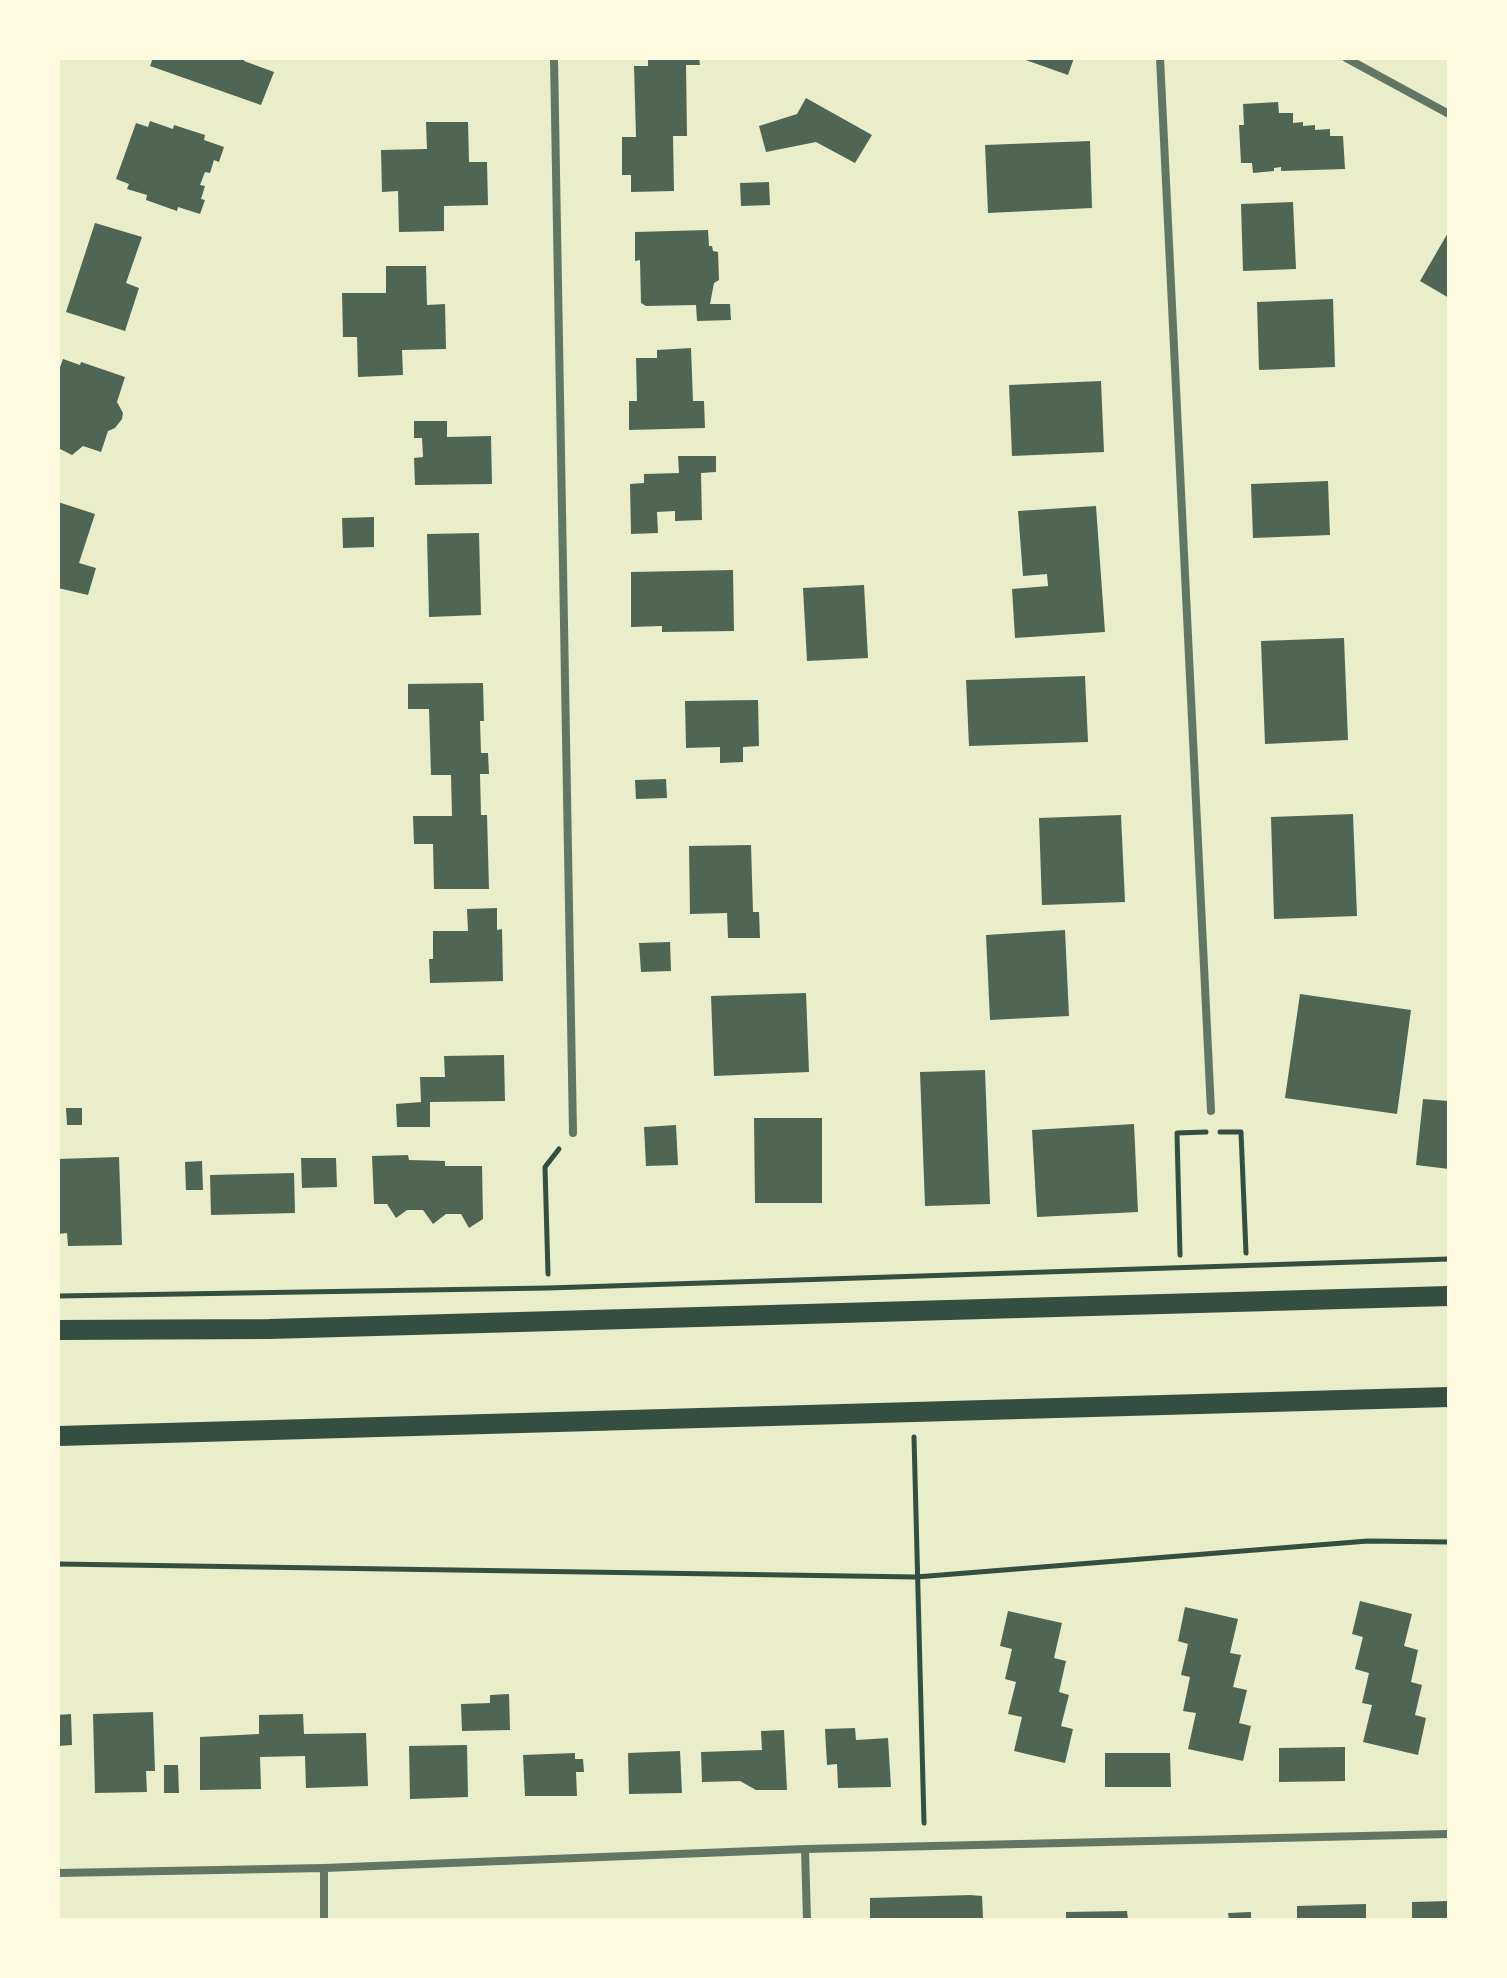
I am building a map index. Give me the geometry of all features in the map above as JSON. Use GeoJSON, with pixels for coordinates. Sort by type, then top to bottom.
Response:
{"type":"FeatureCollection","features":[{"type":"Feature","properties":{"kind":"main road"},"geometry":{"type":"LineString","coordinates":[[58,1330],[269,1329],[1449,1296]]}},
{"type":"Feature","properties":{"kind":"main road"},"geometry":{"type":"LineString","coordinates":[[58,1436],[1449,1397]]}},
{"type":"Feature","properties":{"kind":"street"},"geometry":{"type":"LineString","coordinates":[[554,58],[573,1133]]}},
{"type":"Feature","properties":{"kind":"street"},"geometry":{"type":"LineString","coordinates":[[1160,58],[1211,1111]]}},
{"type":"Feature","properties":{"kind":"street"},"geometry":{"type":"LineString","coordinates":[[1346,58],[1449,114]]}},
{"type":"Feature","properties":{"kind":"street"},"geometry":{"type":"LineString","coordinates":[[58,1873],[324,1868],[805,1849],[1449,1834]]}},
{"type":"Feature","properties":{"kind":"street"},"geometry":{"type":"LineString","coordinates":[[805,1849],[807,1920]]}},
{"type":"Feature","properties":{"kind":"street"},"geometry":{"type":"LineString","coordinates":[[324,1868],[324,1920]]}},
{"type":"Feature","properties":{"kind":"path"},"geometry":{"type":"LineString","coordinates":[[1180,1255],[1177,1133],[1241,1132],[1246,1253]]}},
{"type":"Feature","properties":{"kind":"path"},"geometry":{"type":"LineString","coordinates":[[548,1274],[545,1167],[573,1133]]}},
{"type":"Feature","properties":{"kind":"path"},"geometry":{"type":"LineString","coordinates":[[58,1296],[578,1288],[1449,1259]]}},
{"type":"Feature","properties":{"kind":"path"},"geometry":{"type":"LineString","coordinates":[[914,1412],[924,1823]]}},
{"type":"Feature","properties":{"kind":"path"},"geometry":{"type":"LineString","coordinates":[[58,1564],[916,1577],[1368,1541],[1449,1542]]}},
{"type":"Feature","properties":{"kind":"building"},"geometry":{"type":"Polygon","coordinates":[[[153,58],[245,58],[244,61],[274,72],[261,105],[150,66],[153,58]]]}},
{"type":"Feature","properties":{"kind":"building"},"geometry":{"type":"Polygon","coordinates":[[[648,58],[699,58],[700,65],[686,65],[687,136],[673,136],[674,191],[631,192],[631,175],[622,175],[622,137],[636,137],[634,66],[648,66],[648,58]]]}},
{"type":"Feature","properties":{"kind":"building"},"geometry":{"type":"Polygon","coordinates":[[[1020,58],[1074,58],[1068,75],[1020,58]]]}},
{"type":"Feature","properties":{"kind":"building"},"geometry":{"type":"Polygon","coordinates":[[[806,98],[872,135],[855,163],[816,142],[766,152],[759,126],[797,114],[806,98]]]}},
{"type":"Feature","properties":{"kind":"building"},"geometry":{"type":"Polygon","coordinates":[[[1278,102],[1279,113],[1293,113],[1293,123],[1315,125],[1315,130],[1330,129],[1330,136],[1343,136],[1345,169],[1281,171],[1281,167],[1274,168],[1274,171],[1253,173],[1252,163],[1241,163],[1239,125],[1244,125],[1243,104],[1278,102]]]}},
{"type":"Feature","properties":{"kind":"building"},"geometry":{"type":"Polygon","coordinates":[[[150,121],[205,135],[204,140],[224,147],[219,162],[214,160],[210,173],[205,172],[200,185],[205,186],[201,199],[205,200],[200,214],[178,207],[177,211],[146,200],[147,195],[127,189],[129,184],[116,179],[136,123],[148,127],[150,121]]]}},
{"type":"Feature","properties":{"kind":"building"},"geometry":{"type":"Polygon","coordinates":[[[426,122],[468,122],[469,162],[487,162],[488,205],[444,206],[444,231],[399,232],[398,191],[382,192],[381,150],[427,149],[426,122]]]}},
{"type":"Feature","properties":{"kind":"building"},"geometry":{"type":"Polygon","coordinates":[[[1090,141],[1092,208],[988,213],[985,145],[1090,141]]]}},
{"type":"Feature","properties":{"kind":"building"},"geometry":{"type":"Polygon","coordinates":[[[769,182],[770,205],[741,206],[740,183],[769,182]]]}},
{"type":"Feature","properties":{"kind":"building"},"geometry":{"type":"Polygon","coordinates":[[[1293,202],[1296,269],[1243,271],[1241,204],[1293,202]]]}},
{"type":"Feature","properties":{"kind":"building"},"geometry":{"type":"Polygon","coordinates":[[[95,223],[142,237],[126,283],[139,288],[125,331],[66,312],[95,223]]]}},
{"type":"Feature","properties":{"kind":"building"},"geometry":{"type":"Polygon","coordinates":[[[708,230],[709,246],[718,252],[719,280],[714,283],[710,304],[730,304],[731,320],[697,321],[696,305],[646,306],[641,303],[640,260],[635,261],[635,232],[708,230]]]}},
{"type":"Feature","properties":{"kind":"building"},"geometry":{"type":"Polygon","coordinates":[[[1449,231],[1449,298],[1420,281],[1449,231]]]}},
{"type":"Feature","properties":{"kind":"building"},"geometry":{"type":"Polygon","coordinates":[[[386,266],[426,266],[427,305],[445,304],[446,349],[402,350],[403,375],[358,377],[357,337],[343,337],[342,293],[386,293],[386,266]]]}},
{"type":"Feature","properties":{"kind":"building"},"geometry":{"type":"Polygon","coordinates":[[[1333,299],[1335,367],[1259,370],[1257,302],[1333,299]]]}},
{"type":"Feature","properties":{"kind":"building"},"geometry":{"type":"Polygon","coordinates":[[[691,348],[693,401],[704,401],[705,428],[629,430],[629,401],[637,401],[636,358],[657,358],[657,350],[691,348]]]}},
{"type":"Feature","properties":{"kind":"building"},"geometry":{"type":"Polygon","coordinates":[[[63,359],[125,377],[117,402],[123,413],[122,419],[108,431],[101,452],[83,446],[72,455],[58,448],[58,373],[63,359]]]}},
{"type":"Feature","properties":{"kind":"building"},"geometry":{"type":"Polygon","coordinates":[[[1101,381],[1104,452],[1012,456],[1009,385],[1101,381]]]}},
{"type":"Feature","properties":{"kind":"building"},"geometry":{"type":"Polygon","coordinates":[[[414,421],[447,421],[447,437],[491,436],[492,484],[415,485],[414,458],[423,457],[422,438],[414,438],[414,421]]]}},
{"type":"Feature","properties":{"kind":"building"},"geometry":{"type":"Polygon","coordinates":[[[678,456],[716,456],[716,472],[701,473],[702,520],[675,521],[675,511],[657,512],[658,533],[631,534],[630,484],[644,483],[644,474],[679,473],[678,456]]]}},
{"type":"Feature","properties":{"kind":"building"},"geometry":{"type":"Polygon","coordinates":[[[1328,481],[1330,535],[1253,538],[1251,484],[1328,481]]]}},
{"type":"Feature","properties":{"kind":"building"},"geometry":{"type":"Polygon","coordinates":[[[58,502],[95,514],[79,563],[96,568],[88,595],[58,588],[58,502]]]}},
{"type":"Feature","properties":{"kind":"building"},"geometry":{"type":"Polygon","coordinates":[[[1096,506],[1105,632],[1015,638],[1012,589],[1048,586],[1047,574],[1023,576],[1018,511],[1096,506]]]}},
{"type":"Feature","properties":{"kind":"building"},"geometry":{"type":"Polygon","coordinates":[[[374,517],[374,547],[343,548],[342,518],[374,517]]]}},
{"type":"Feature","properties":{"kind":"building"},"geometry":{"type":"Polygon","coordinates":[[[479,533],[481,615],[429,617],[427,534],[479,533]]]}},
{"type":"Feature","properties":{"kind":"building"},"geometry":{"type":"Polygon","coordinates":[[[733,570],[734,631],[662,632],[662,626],[631,627],[631,572],[733,570]]]}},
{"type":"Feature","properties":{"kind":"building"},"geometry":{"type":"Polygon","coordinates":[[[864,585],[868,658],[807,661],[803,588],[864,585]]]}},
{"type":"Feature","properties":{"kind":"building"},"geometry":{"type":"Polygon","coordinates":[[[1344,638],[1348,740],[1265,744],[1261,641],[1344,638]]]}},
{"type":"Feature","properties":{"kind":"building"},"geometry":{"type":"Polygon","coordinates":[[[1085,676],[1088,742],[969,746],[966,680],[1085,676]]]}},
{"type":"Feature","properties":{"kind":"building"},"geometry":{"type":"Polygon","coordinates":[[[483,683],[481,753],[488,753],[489,774],[480,774],[481,815],[487,815],[489,889],[434,889],[433,844],[414,844],[413,816],[452,816],[451,775],[431,775],[429,709],[408,709],[408,684],[483,683]]]}},
{"type":"Feature","properties":{"kind":"building"},"geometry":{"type":"Polygon","coordinates":[[[758,700],[759,746],[743,747],[743,762],[720,763],[720,747],[686,748],[685,701],[758,700]]]}},
{"type":"Feature","properties":{"kind":"building"},"geometry":{"type":"Polygon","coordinates":[[[666,779],[667,798],[636,799],[635,780],[666,779]]]}},
{"type":"Feature","properties":{"kind":"building"},"geometry":{"type":"Polygon","coordinates":[[[1353,814],[1357,916],[1274,919],[1271,817],[1353,814]]]}},
{"type":"Feature","properties":{"kind":"building"},"geometry":{"type":"Polygon","coordinates":[[[1121,815],[1125,902],[1042,905],[1039,818],[1121,815]]]}},
{"type":"Feature","properties":{"kind":"building"},"geometry":{"type":"Polygon","coordinates":[[[751,845],[753,912],[759,912],[760,938],[728,938],[727,913],[690,914],[689,846],[751,845]]]}},
{"type":"Feature","properties":{"kind":"building"},"geometry":{"type":"Polygon","coordinates":[[[497,908],[497,930],[502,929],[503,981],[430,983],[433,931],[468,931],[467,909],[497,908]]]}},
{"type":"Feature","properties":{"kind":"building"},"geometry":{"type":"Polygon","coordinates":[[[1065,930],[1069,1016],[990,1020],[986,935],[1065,930]]]}},
{"type":"Feature","properties":{"kind":"building"},"geometry":{"type":"Polygon","coordinates":[[[670,942],[671,971],[641,972],[639,943],[670,942]]]}},
{"type":"Feature","properties":{"kind":"building"},"geometry":{"type":"Polygon","coordinates":[[[806,993],[809,1072],[714,1076],[711,996],[806,993]]]}},
{"type":"Feature","properties":{"kind":"building"},"geometry":{"type":"Polygon","coordinates":[[[1300,994],[1411,1010],[1397,1114],[1285,1098],[1300,994]]]}},
{"type":"Feature","properties":{"kind":"building"},"geometry":{"type":"Polygon","coordinates":[[[504,1055],[505,1101],[430,1102],[430,1127],[397,1127],[396,1104],[421,1102],[420,1077],[445,1077],[444,1056],[504,1055]]]}},
{"type":"Feature","properties":{"kind":"building"},"geometry":{"type":"Polygon","coordinates":[[[985,1070],[990,1204],[925,1206],[920,1072],[985,1070]]]}},
{"type":"Feature","properties":{"kind":"building"},"geometry":{"type":"Polygon","coordinates":[[[1423,1099],[1449,1101],[1449,1169],[1416,1165],[1423,1099]]]}},
{"type":"Feature","properties":{"kind":"building"},"geometry":{"type":"Polygon","coordinates":[[[66,1108],[82,1108],[82,1125],[67,1125],[66,1108]]]}},
{"type":"Feature","properties":{"kind":"building"},"geometry":{"type":"Polygon","coordinates":[[[754,1118],[822,1118],[822,1203],[755,1203],[754,1118]]]}},
{"type":"Feature","properties":{"kind":"building"},"geometry":{"type":"Polygon","coordinates":[[[1134,1124],[1138,1212],[1037,1217],[1032,1130],[1134,1124]]]}},
{"type":"Feature","properties":{"kind":"building"},"geometry":{"type":"Polygon","coordinates":[[[676,1125],[678,1165],[646,1166],[644,1127],[676,1125]]]}},
{"type":"Feature","properties":{"kind":"building"},"geometry":{"type":"Polygon","coordinates":[[[408,1155],[409,1160],[445,1161],[445,1166],[482,1166],[483,1219],[469,1228],[461,1214],[446,1214],[433,1224],[423,1210],[407,1210],[396,1218],[387,1204],[374,1204],[372,1156],[408,1155]]]}},
{"type":"Feature","properties":{"kind":"building"},"geometry":{"type":"Polygon","coordinates":[[[119,1157],[122,1245],[68,1246],[67,1233],[58,1234],[58,1159],[119,1157]]]}},
{"type":"Feature","properties":{"kind":"building"},"geometry":{"type":"Polygon","coordinates":[[[301,1158],[336,1158],[337,1187],[302,1188],[301,1158]]]}},
{"type":"Feature","properties":{"kind":"building"},"geometry":{"type":"Polygon","coordinates":[[[202,1161],[203,1190],[186,1190],[185,1162],[202,1161]]]}},
{"type":"Feature","properties":{"kind":"building"},"geometry":{"type":"Polygon","coordinates":[[[294,1173],[295,1213],[211,1215],[210,1175],[294,1173]]]}},
{"type":"Feature","properties":{"kind":"building"},"geometry":{"type":"Polygon","coordinates":[[[1360,1601],[1412,1614],[1404,1646],[1418,1650],[1411,1682],[1422,1685],[1415,1715],[1426,1718],[1418,1755],[1363,1742],[1372,1705],[1362,1703],[1369,1673],[1355,1669],[1363,1637],[1352,1634],[1360,1601]]]}},
{"type":"Feature","properties":{"kind":"building"},"geometry":{"type":"Polygon","coordinates":[[[1185,1607],[1238,1619],[1230,1653],[1241,1655],[1233,1687],[1247,1690],[1239,1723],[1251,1726],[1243,1761],[1188,1749],[1196,1713],[1183,1711],[1190,1677],[1181,1675],[1188,1644],[1178,1641],[1185,1607]]]}},
{"type":"Feature","properties":{"kind":"building"},"geometry":{"type":"Polygon","coordinates":[[[1008,1611],[1062,1623],[1054,1658],[1066,1661],[1059,1692],[1069,1695],[1061,1726],[1073,1729],[1065,1763],[1014,1751],[1022,1717],[1008,1714],[1016,1682],[1005,1679],[1012,1649],[1000,1646],[1008,1611]]]}},
{"type":"Feature","properties":{"kind":"building"},"geometry":{"type":"Polygon","coordinates":[[[509,1694],[510,1730],[462,1731],[461,1704],[490,1703],[490,1695],[509,1694]]]}},
{"type":"Feature","properties":{"kind":"building"},"geometry":{"type":"Polygon","coordinates":[[[153,1712],[155,1771],[146,1771],[147,1792],[95,1793],[93,1714],[153,1712]]]}},
{"type":"Feature","properties":{"kind":"building"},"geometry":{"type":"Polygon","coordinates":[[[71,1714],[72,1745],[58,1746],[58,1715],[71,1714]]]}},
{"type":"Feature","properties":{"kind":"building"},"geometry":{"type":"Polygon","coordinates":[[[303,1714],[304,1734],[366,1733],[368,1786],[306,1788],[305,1756],[260,1757],[261,1789],[200,1790],[200,1737],[259,1734],[259,1715],[303,1714]]]}},
{"type":"Feature","properties":{"kind":"building"},"geometry":{"type":"Polygon","coordinates":[[[855,1728],[856,1740],[888,1738],[891,1787],[838,1788],[837,1764],[827,1765],[825,1729],[855,1728]]]}},
{"type":"Feature","properties":{"kind":"building"},"geometry":{"type":"Polygon","coordinates":[[[784,1730],[787,1790],[756,1790],[740,1781],[702,1782],[701,1752],[762,1750],[761,1731],[784,1730]]]}},
{"type":"Feature","properties":{"kind":"building"},"geometry":{"type":"Polygon","coordinates":[[[467,1745],[468,1797],[410,1799],[409,1746],[467,1745]]]}},
{"type":"Feature","properties":{"kind":"building"},"geometry":{"type":"Polygon","coordinates":[[[1345,1747],[1345,1781],[1279,1782],[1279,1748],[1345,1747]]]}},
{"type":"Feature","properties":{"kind":"building"},"geometry":{"type":"Polygon","coordinates":[[[680,1751],[682,1793],[629,1794],[628,1753],[680,1751]]]}},
{"type":"Feature","properties":{"kind":"building"},"geometry":{"type":"Polygon","coordinates":[[[575,1753],[575,1759],[583,1759],[584,1772],[576,1772],[577,1796],[525,1796],[523,1755],[575,1753]]]}},
{"type":"Feature","properties":{"kind":"building"},"geometry":{"type":"Polygon","coordinates":[[[1105,1753],[1170,1753],[1171,1787],[1105,1787],[1105,1753]]]}},
{"type":"Feature","properties":{"kind":"building"},"geometry":{"type":"Polygon","coordinates":[[[164,1765],[178,1765],[179,1793],[164,1793],[164,1765]]]}},
{"type":"Feature","properties":{"kind":"building"},"geometry":{"type":"Polygon","coordinates":[[[982,1896],[983,1918],[870,1920],[870,1898],[982,1896]]]}},
{"type":"Feature","properties":{"kind":"building"},"geometry":{"type":"Polygon","coordinates":[[[1449,1901],[1449,1920],[1412,1920],[1412,1902],[1449,1901]]]}},
{"type":"Feature","properties":{"kind":"building"},"geometry":{"type":"Polygon","coordinates":[[[1366,1904],[1366,1920],[1297,1920],[1297,1906],[1366,1904]]]}},
{"type":"Feature","properties":{"kind":"building"},"geometry":{"type":"Polygon","coordinates":[[[1127,1911],[1128,1920],[1066,1920],[1066,1912],[1127,1911]]]}},
{"type":"Feature","properties":{"kind":"building"},"geometry":{"type":"Polygon","coordinates":[[[1251,1912],[1251,1920],[1229,1920],[1228,1913],[1251,1912]]]}}]}
